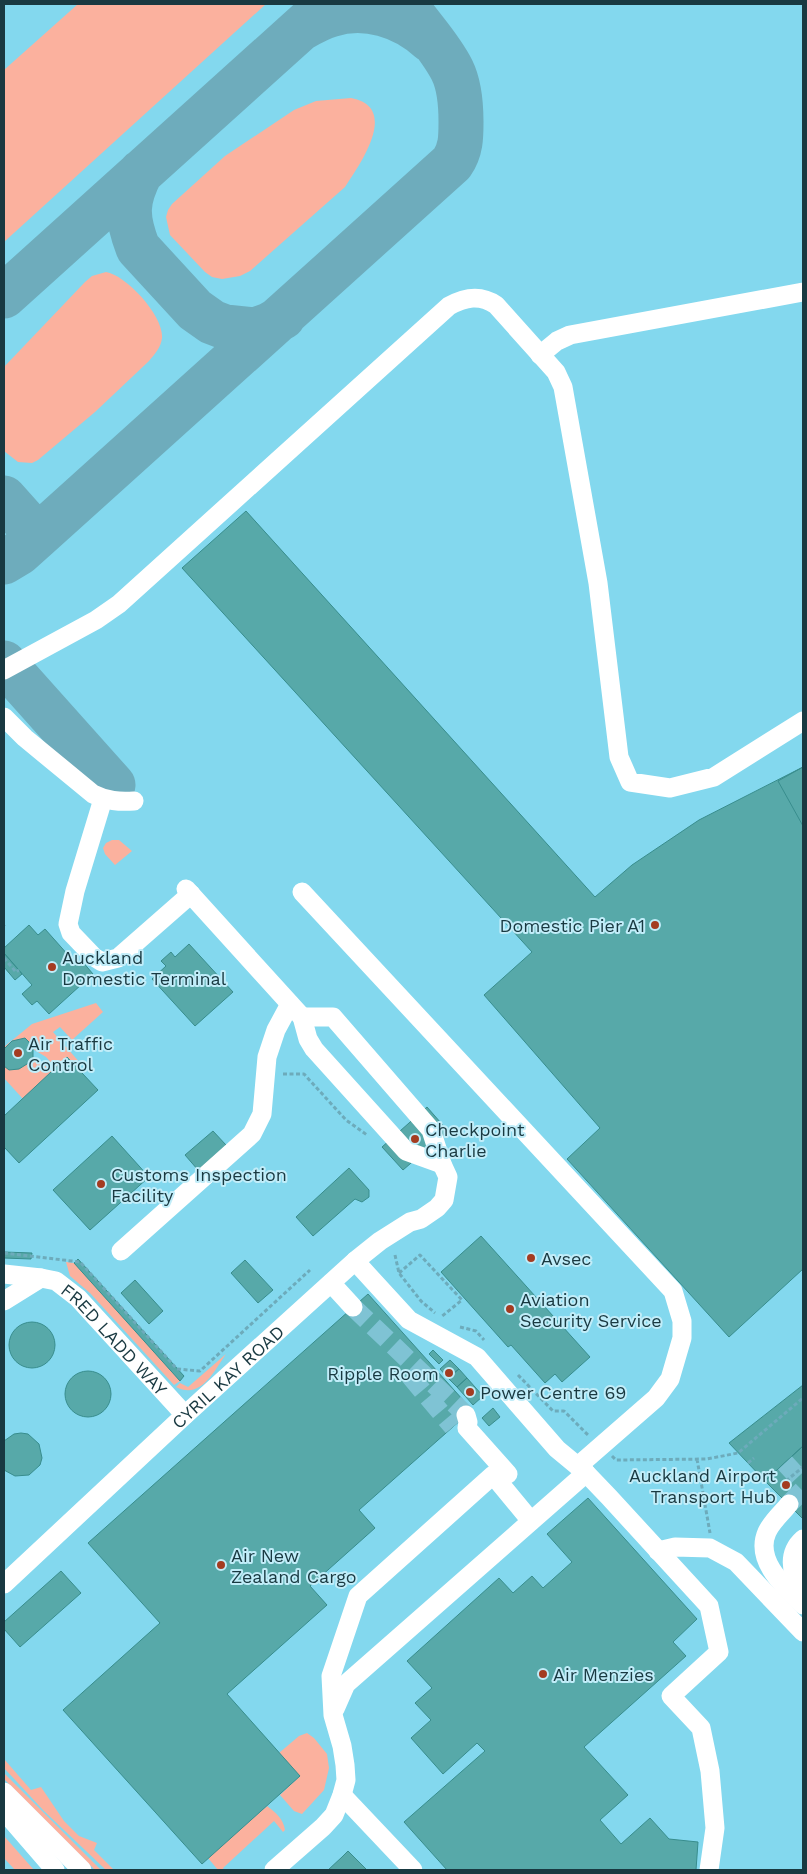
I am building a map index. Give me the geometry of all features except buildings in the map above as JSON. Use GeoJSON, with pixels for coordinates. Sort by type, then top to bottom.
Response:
{"type":"FeatureCollection","features":[{"type":"Feature","properties":{"kind":"street"},"geometry":{"type":"LineString","coordinates":[[540,355],[557,341],[570,335],[803,292]]}},
{"type":"Feature","properties":{"kind":"street"},"geometry":{"type":"LineString","coordinates":[[4,670],[96,620],[120,604],[449,306],[474,297],[489,300],[496,305],[556,372],[566,394],[598,583],[618,757],[630,782],[670,788],[714,777],[803,721]]}},
{"type":"Feature","properties":{"kind":"street"},"geometry":{"type":"LineString","coordinates":[[4,718],[84,788],[103,799],[134,801]]}},
{"type":"Feature","properties":{"kind":"street"},"geometry":{"type":"LineString","coordinates":[[103,799],[75,891],[68,924],[71,933],[94,957],[102,962],[118,958],[188,891],[296,1011],[308,1040],[314,1049],[406,1150],[445,1171]]}},
{"type":"Feature","properties":{"kind":"street"},"geometry":{"type":"LineString","coordinates":[[302,892],[673,1290],[682,1321],[682,1338],[670,1379],[656,1398],[600,1447],[582,1469],[532,1521],[346,1684],[333,1715]]}},
{"type":"Feature","properties":{"kind":"street"},"geometry":{"type":"LineString","coordinates":[[296,1011],[333,1017],[345,1029],[431,1130],[445,1171]]}},
{"type":"Feature","properties":{"kind":"street"},"geometry":{"type":"LineString","coordinates":[[121,1251],[252,1134],[262,1114],[268,1058],[276,1030],[296,1011]]}},
{"type":"Feature","properties":{"kind":"street","name":"CYRIL KAY ROAD"},"geometry":{"type":"LineString","coordinates":[[4,1584],[185,1415],[355,1261],[380,1241],[410,1222],[421,1219],[437,1208],[444,1200],[445,1171]]}},
{"type":"Feature","properties":{"kind":"street"},"geometry":{"type":"LineString","coordinates":[[355,1261],[409,1320],[477,1357],[557,1449],[582,1469],[709,1606],[719,1652],[671,1696],[700,1728],[706,1754],[712,1790],[715,1828],[709,1870]]}},
{"type":"Feature","properties":{"kind":"street","name":"FRED LADD WAY"},"geometry":{"type":"LineString","coordinates":[[4,1274],[56,1281],[78,1298],[185,1415]]}},
{"type":"Feature","properties":{"kind":"street"},"geometry":{"type":"LineString","coordinates":[[4,1301],[41,1278]]}},
{"type":"Feature","properties":{"kind":"street"},"geometry":{"type":"LineString","coordinates":[[331,1283],[353,1307]]}},
{"type":"Feature","properties":{"kind":"street"},"geometry":{"type":"LineString","coordinates":[[274,1870],[334,1815],[342,1795],[346,1780],[345,1765],[342,1746],[333,1715],[331,1676],[358,1596],[492,1475],[508,1474],[462,1423]]}},
{"type":"Feature","properties":{"kind":"street"},"geometry":{"type":"LineString","coordinates":[[492,1475],[532,1521]]}},
{"type":"Feature","properties":{"kind":"street"},"geometry":{"type":"LineString","coordinates":[[789,1504],[766,1533],[766,1557],[780,1583],[803,1606]]}},
{"type":"Feature","properties":{"kind":"street"},"geometry":{"type":"LineString","coordinates":[[803,1539],[799,1543],[793,1557],[791,1568],[803,1596]]}},
{"type":"Feature","properties":{"kind":"street"},"geometry":{"type":"LineString","coordinates":[[658,1551],[675,1548],[710,1548],[736,1562],[803,1632]]}},
{"type":"Feature","properties":{"kind":"street"},"geometry":{"type":"LineString","coordinates":[[4,1792],[82,1870]]}},
{"type":"Feature","properties":{"kind":"street"},"geometry":{"type":"LineString","coordinates":[[342,1795],[413,1870]]}},
{"type":"Feature","properties":{"kind":"street"},"geometry":{"type":"LineString","coordinates":[[4,1811],[56,1870]]}},
{"type":"Feature","properties":{"kind":"path"},"geometry":{"type":"LineString","coordinates":[[4,958],[16,972],[19,970]]}},
{"type":"Feature","properties":{"kind":"path"},"geometry":{"type":"LineString","coordinates":[[283,1074],[304,1074],[346,1120],[374,1139]]}},
{"type":"Feature","properties":{"kind":"path"},"geometry":{"type":"LineString","coordinates":[[4,1253],[80,1262],[177,1369],[200,1371],[310,1270]]}},
{"type":"Feature","properties":{"kind":"path"},"geometry":{"type":"LineString","coordinates":[[395,1255],[399,1273],[421,1301],[449,1322]]}},
{"type":"Feature","properties":{"kind":"path"},"geometry":{"type":"LineString","coordinates":[[399,1273],[420,1255],[462,1300],[440,1317]]}},
{"type":"Feature","properties":{"kind":"path"},"geometry":{"type":"LineString","coordinates":[[458,1326],[476,1331],[488,1345]]}},
{"type":"Feature","properties":{"kind":"path"},"geometry":{"type":"LineString","coordinates":[[514,1371],[553,1411],[564,1410],[600,1447],[616,1460],[707,1459],[738,1452],[803,1398]]}},
{"type":"Feature","properties":{"kind":"path"},"geometry":{"type":"LineString","coordinates":[[748,1463],[754,1458]]}},
{"type":"Feature","properties":{"kind":"path"},"geometry":{"type":"LineString","coordinates":[[697,1459],[711,1539]]}},
{"type":"Feature","properties":{"kind":"path"},"geometry":{"type":"LineString","coordinates":[[781,1485],[803,1467]]}},
{"type":"Feature","properties":{"kind":"shaded area"},"geometry":{"type":"Polygon","coordinates":[[[4,4],[803,4],[803,1870],[4,1870],[4,4]]]}},
{"type":"Feature","properties":{"kind":"shaded area"},"geometry":{"type":"Polygon","coordinates":[[[78,4],[266,4],[4,242],[4,70],[78,4]]]}},
{"type":"Feature","properties":{"kind":"shaded area"},"geometry":{"type":"Polygon","coordinates":[[[351,98],[365,103],[373,112],[375,124],[367,151],[345,187],[250,271],[240,276],[222,279],[212,277],[205,272],[170,235],[166,217],[172,204],[225,156],[294,110],[316,101],[351,98]]]}},
{"type":"Feature","properties":{"kind":"shaded area"},"geometry":{"type":"Polygon","coordinates":[[[106,272],[123,280],[133,288],[150,308],[161,329],[162,338],[159,347],[149,361],[95,412],[38,460],[32,463],[18,462],[4,451],[4,367],[85,282],[92,276],[106,272]]]}},
{"type":"Feature","properties":{"kind":"shaded area"},"geometry":{"type":"Polygon","coordinates":[[[112,840],[119,840],[132,851],[115,865],[105,854],[103,848],[106,843],[112,840]]]}},
{"type":"Feature","properties":{"kind":"shaded area"},"geometry":{"type":"Polygon","coordinates":[[[96,1003],[103,1012],[72,1040],[60,1027],[53,1032],[81,1064],[76,1067],[67,1057],[56,1068],[46,1057],[33,1049],[25,1038],[13,1042],[4,1052],[4,1047],[32,1024],[96,1003]]]}},
{"type":"Feature","properties":{"kind":"shaded area"},"geometry":{"type":"Polygon","coordinates":[[[33,1057],[38,1059],[52,1072],[23,1099],[4,1078],[4,1066],[12,1069],[20,1068],[33,1057]]]}},
{"type":"Feature","properties":{"kind":"shaded area"},"geometry":{"type":"Polygon","coordinates":[[[66,1262],[74,1263],[180,1381],[174,1385],[90,1293],[70,1276],[66,1262]]]}},
{"type":"Feature","properties":{"kind":"shaded area"},"geometry":{"type":"Polygon","coordinates":[[[226,1354],[206,1382],[200,1387],[193,1390],[185,1390],[176,1387],[180,1383],[188,1387],[226,1354]]]}},
{"type":"Feature","properties":{"kind":"shaded area"},"geometry":{"type":"Polygon","coordinates":[[[307,1733],[314,1738],[327,1754],[329,1768],[324,1790],[302,1814],[294,1811],[280,1795],[300,1776],[279,1753],[299,1736],[307,1733]]]}},
{"type":"Feature","properties":{"kind":"shaded area"},"geometry":{"type":"Polygon","coordinates":[[[4,1759],[31,1790],[41,1787],[64,1821],[79,1836],[97,1843],[94,1850],[114,1870],[106,1870],[44,1811],[4,1768],[4,1759]]]}},
{"type":"Feature","properties":{"kind":"shaded area"},"geometry":{"type":"Polygon","coordinates":[[[4,1773],[101,1870],[95,1870],[4,1779],[4,1773]]]}},
{"type":"Feature","properties":{"kind":"shaded area"},"geometry":{"type":"Polygon","coordinates":[[[267,1806],[281,1819],[285,1830],[283,1832],[274,1821],[223,1868],[224,1870],[218,1870],[208,1858],[267,1806]]]}},
{"type":"Feature","properties":{"kind":"shaded area"},"geometry":{"type":"Polygon","coordinates":[[[4,1836],[34,1870],[15,1870],[4,1858],[4,1836]]]}},
{"type":"Feature","properties":{"kind":"taxiway"},"geometry":{"type":"LineString","coordinates":[[4,296],[328,4]]}},
{"type":"Feature","properties":{"kind":"taxiway"},"geometry":{"type":"LineString","coordinates":[[4,562],[19,553],[452,163],[459,148],[461,133],[457,82],[442,53],[405,4]]}},
{"type":"Feature","properties":{"kind":"taxiway"},"geometry":{"type":"LineString","coordinates":[[302,28],[330,15],[357,10],[370,11],[396,18],[430,40]]}},
{"type":"Feature","properties":{"kind":"taxiway"},"geometry":{"type":"LineString","coordinates":[[141,172],[136,182],[129,209],[131,227],[138,248],[195,310],[212,322],[225,327],[255,330],[283,317]]}},
{"type":"Feature","properties":{"kind":"taxiway"},"geometry":{"type":"LineString","coordinates":[[4,498],[38,536]]}},
{"type":"Feature","properties":{"kind":"taxiway"},"geometry":{"type":"LineString","coordinates":[[4,663],[113,785]]}},
{"type":"Feature","properties":{"kind":"tunnel"},"geometry":{"type":"LineString","coordinates":[[353,1307],[466,1415]]}},
{"type":"Feature","properties":{"kind":"tunnel"},"geometry":{"type":"LineString","coordinates":[[410,1376],[453,1427]]}},
{"type":"Feature","properties":{"kind":"tunnel"},"geometry":{"type":"LineString","coordinates":[[785,1463],[803,1480]]}},
{"type":"Feature","properties":{"kind":"tunnel"},"geometry":{"type":"LineString","coordinates":[[789,1504],[803,1490]]}},
{"type":"Feature","properties":{"kind":"place","name":"Domestic Pier A1"},"geometry":{"type":"Point","coordinates":[655,925]}},
{"type":"Feature","properties":{"kind":"place","name":"Auckland Domestic Terminal"},"geometry":{"type":"Point","coordinates":[52,967]}},
{"type":"Feature","properties":{"kind":"place","name":"Air Traffic Control"},"geometry":{"type":"Point","coordinates":[18,1053]}},
{"type":"Feature","properties":{"kind":"place","name":"Checkpoint Charlie"},"geometry":{"type":"Point","coordinates":[415,1139]}},
{"type":"Feature","properties":{"kind":"place","name":"Customs Inspection Facility"},"geometry":{"type":"Point","coordinates":[101,1184]}},
{"type":"Feature","properties":{"kind":"place","name":"Avsec"},"geometry":{"type":"Point","coordinates":[531,1258]}},
{"type":"Feature","properties":{"kind":"place","name":"Aviation Security Service"},"geometry":{"type":"Point","coordinates":[510,1309]}},
{"type":"Feature","properties":{"kind":"place","name":"Ripple Room"},"geometry":{"type":"Point","coordinates":[449,1373]}},
{"type":"Feature","properties":{"kind":"place","name":"Power Centre 69"},"geometry":{"type":"Point","coordinates":[470,1392]}},
{"type":"Feature","properties":{"kind":"place","name":"Auckland Airport Transport Hub"},"geometry":{"type":"Point","coordinates":[786,1485]}},
{"type":"Feature","properties":{"kind":"place","name":"Air New Zealand Cargo"},"geometry":{"type":"Point","coordinates":[221,1565]}},
{"type":"Feature","properties":{"kind":"place","name":"Air Menzies"},"geometry":{"type":"Point","coordinates":[543,1674]}}]}
